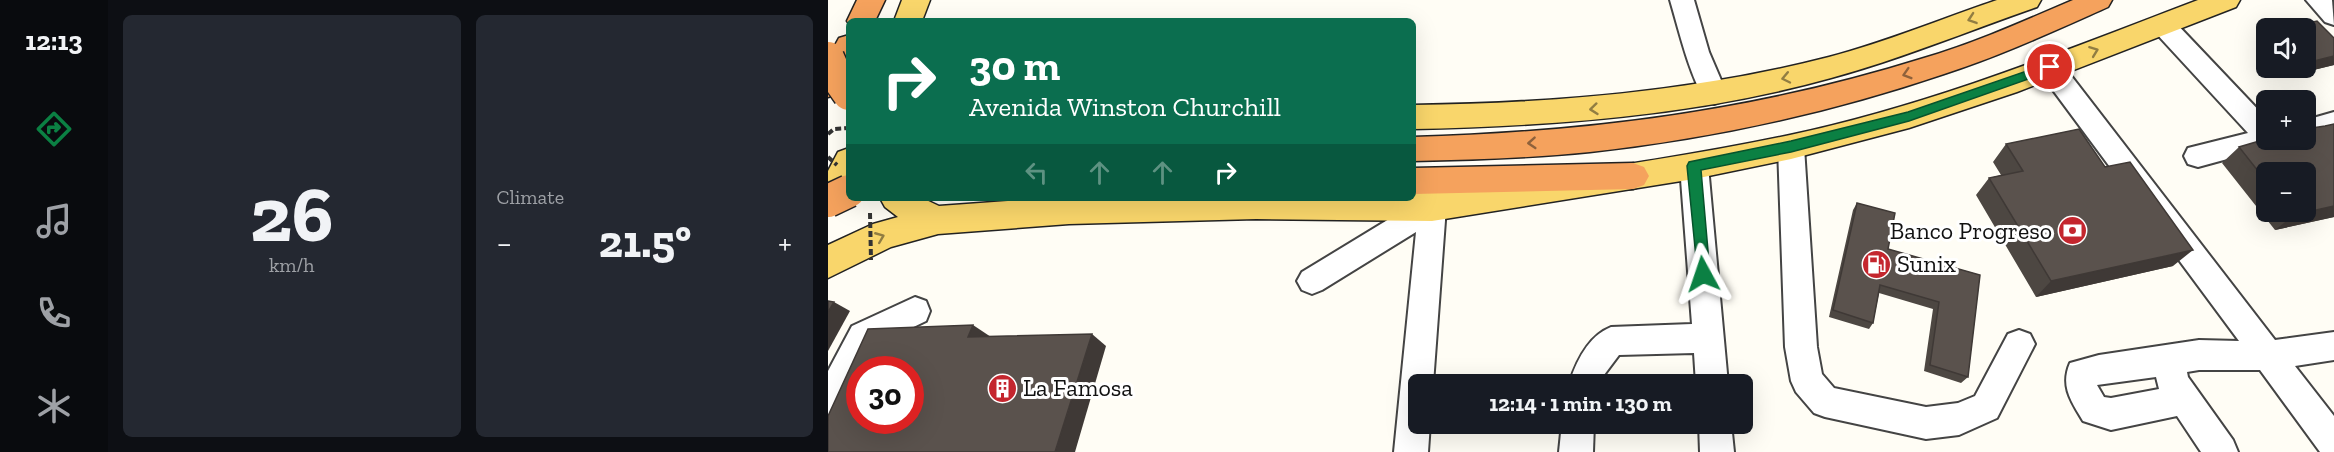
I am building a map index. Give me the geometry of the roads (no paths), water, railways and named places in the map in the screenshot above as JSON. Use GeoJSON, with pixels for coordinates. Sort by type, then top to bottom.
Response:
{"type":"FeatureCollection","features":[{"type":"Feature","properties":{"kind":"highway"},"geometry":{"type":"LineString","coordinates":[[862,18],[871,0]]}},
{"type":"Feature","properties":{"kind":"highway"},"geometry":{"type":"LineString","coordinates":[[1416,149],[1568,141],[1715,108],[1858,89],[1943,63],[2066,15],[2098,0]]}},
{"type":"Feature","properties":{"kind":"highway"},"geometry":{"type":"LineString","coordinates":[[828,86],[846,51]]}},
{"type":"Feature","properties":{"kind":"highway"},"geometry":{"type":"LineString","coordinates":[[828,57],[835,74],[846,90]]}},
{"type":"Feature","properties":{"kind":"highway"},"geometry":{"type":"LineString","coordinates":[[1416,181],[1633,176]]}},
{"type":"Feature","properties":{"kind":"highway"},"geometry":{"type":"LineString","coordinates":[[828,201],[846,200]]}},
{"type":"Feature","properties":{"kind":"main road"},"geometry":{"type":"LineString","coordinates":[[909,18],[918,0]]}},
{"type":"Feature","properties":{"kind":"main road"},"geometry":{"type":"LineString","coordinates":[[918,0],[918,18]]}},
{"type":"Feature","properties":{"kind":"main road"},"geometry":{"type":"LineString","coordinates":[[1416,117],[1578,110],[1715,108],[1887,51],[1950,26],[2027,0]]}},
{"type":"Feature","properties":{"kind":"main road"},"geometry":{"type":"LineString","coordinates":[[828,263],[846,251],[885,234],[938,220],[1069,210],[1256,205],[1432,207],[1694,166],[1791,147],[1909,116],[2050,67],[2226,0]]}},
{"type":"Feature","properties":{"kind":"main road"},"geometry":{"type":"LineString","coordinates":[[828,201],[846,167]]}},
{"type":"Feature","properties":{"kind":"main road"},"geometry":{"type":"LineString","coordinates":[[880,201],[938,220]]}},
{"type":"Feature","properties":{"kind":"street"},"geometry":{"type":"LineString","coordinates":[[1682,0],[1715,108]]}},
{"type":"Feature","properties":{"kind":"street"},"geometry":{"type":"LineString","coordinates":[[2318,0],[2334,16]]}},
{"type":"Feature","properties":{"kind":"street"},"geometry":{"type":"LineString","coordinates":[[2163,25],[2256,126]]}},
{"type":"Feature","properties":{"kind":"street"},"geometry":{"type":"LineString","coordinates":[[2050,67],[2334,443]]}},
{"type":"Feature","properties":{"kind":"street"},"geometry":{"type":"LineString","coordinates":[[2316,127],[2334,122]]}},
{"type":"Feature","properties":{"kind":"street"},"geometry":{"type":"LineString","coordinates":[[2198,156],[2256,140]]}},
{"type":"Feature","properties":{"kind":"street"},"geometry":{"type":"LineString","coordinates":[[1791,147],[1801,347],[1807,381],[1825,402],[1926,423],[1959,418],[1986,407],[2019,344]]}},
{"type":"Feature","properties":{"kind":"street"},"geometry":{"type":"LineString","coordinates":[[1694,166],[1711,374]]}},
{"type":"Feature","properties":{"kind":"street"},"geometry":{"type":"LineString","coordinates":[[1312,281],[1432,207]]}},
{"type":"Feature","properties":{"kind":"street"},"geometry":{"type":"LineString","coordinates":[[1411,452],[1432,207]]}},
{"type":"Feature","properties":{"kind":"street"},"geometry":{"type":"LineString","coordinates":[[828,403],[863,336],[915,311]]}},
{"type":"Feature","properties":{"kind":"street"},"geometry":{"type":"LineString","coordinates":[[1588,374],[1590,368],[1611,341],[1708,338]]}},
{"type":"Feature","properties":{"kind":"street"},"geometry":{"type":"LineString","coordinates":[[2185,399],[2111,414],[2094,410],[2081,388],[2081,374],[2199,355],[2268,356],[2334,346]]}},
{"type":"Feature","properties":{"kind":"street"},"geometry":{"type":"LineString","coordinates":[[2171,360],[2172,382],[2221,452]]}},
{"type":"Feature","properties":{"kind":"street"},"geometry":{"type":"LineString","coordinates":[[1576,452],[1577,434]]}},
{"type":"Feature","properties":{"kind":"street"},"geometry":{"type":"LineString","coordinates":[[1716,434],[1717,452]]}},
{"type":"Feature","properties":{"kind":"place","name":"Banco Progreso"},"geometry":{"type":"Point","coordinates":[2073,231]}},
{"type":"Feature","properties":{"kind":"place","name":"Sunix"},"geometry":{"type":"Point","coordinates":[1876,264]}},
{"type":"Feature","properties":{"kind":"place","name":"La Famosa"},"geometry":{"type":"Point","coordinates":[1002,388]}}]}
